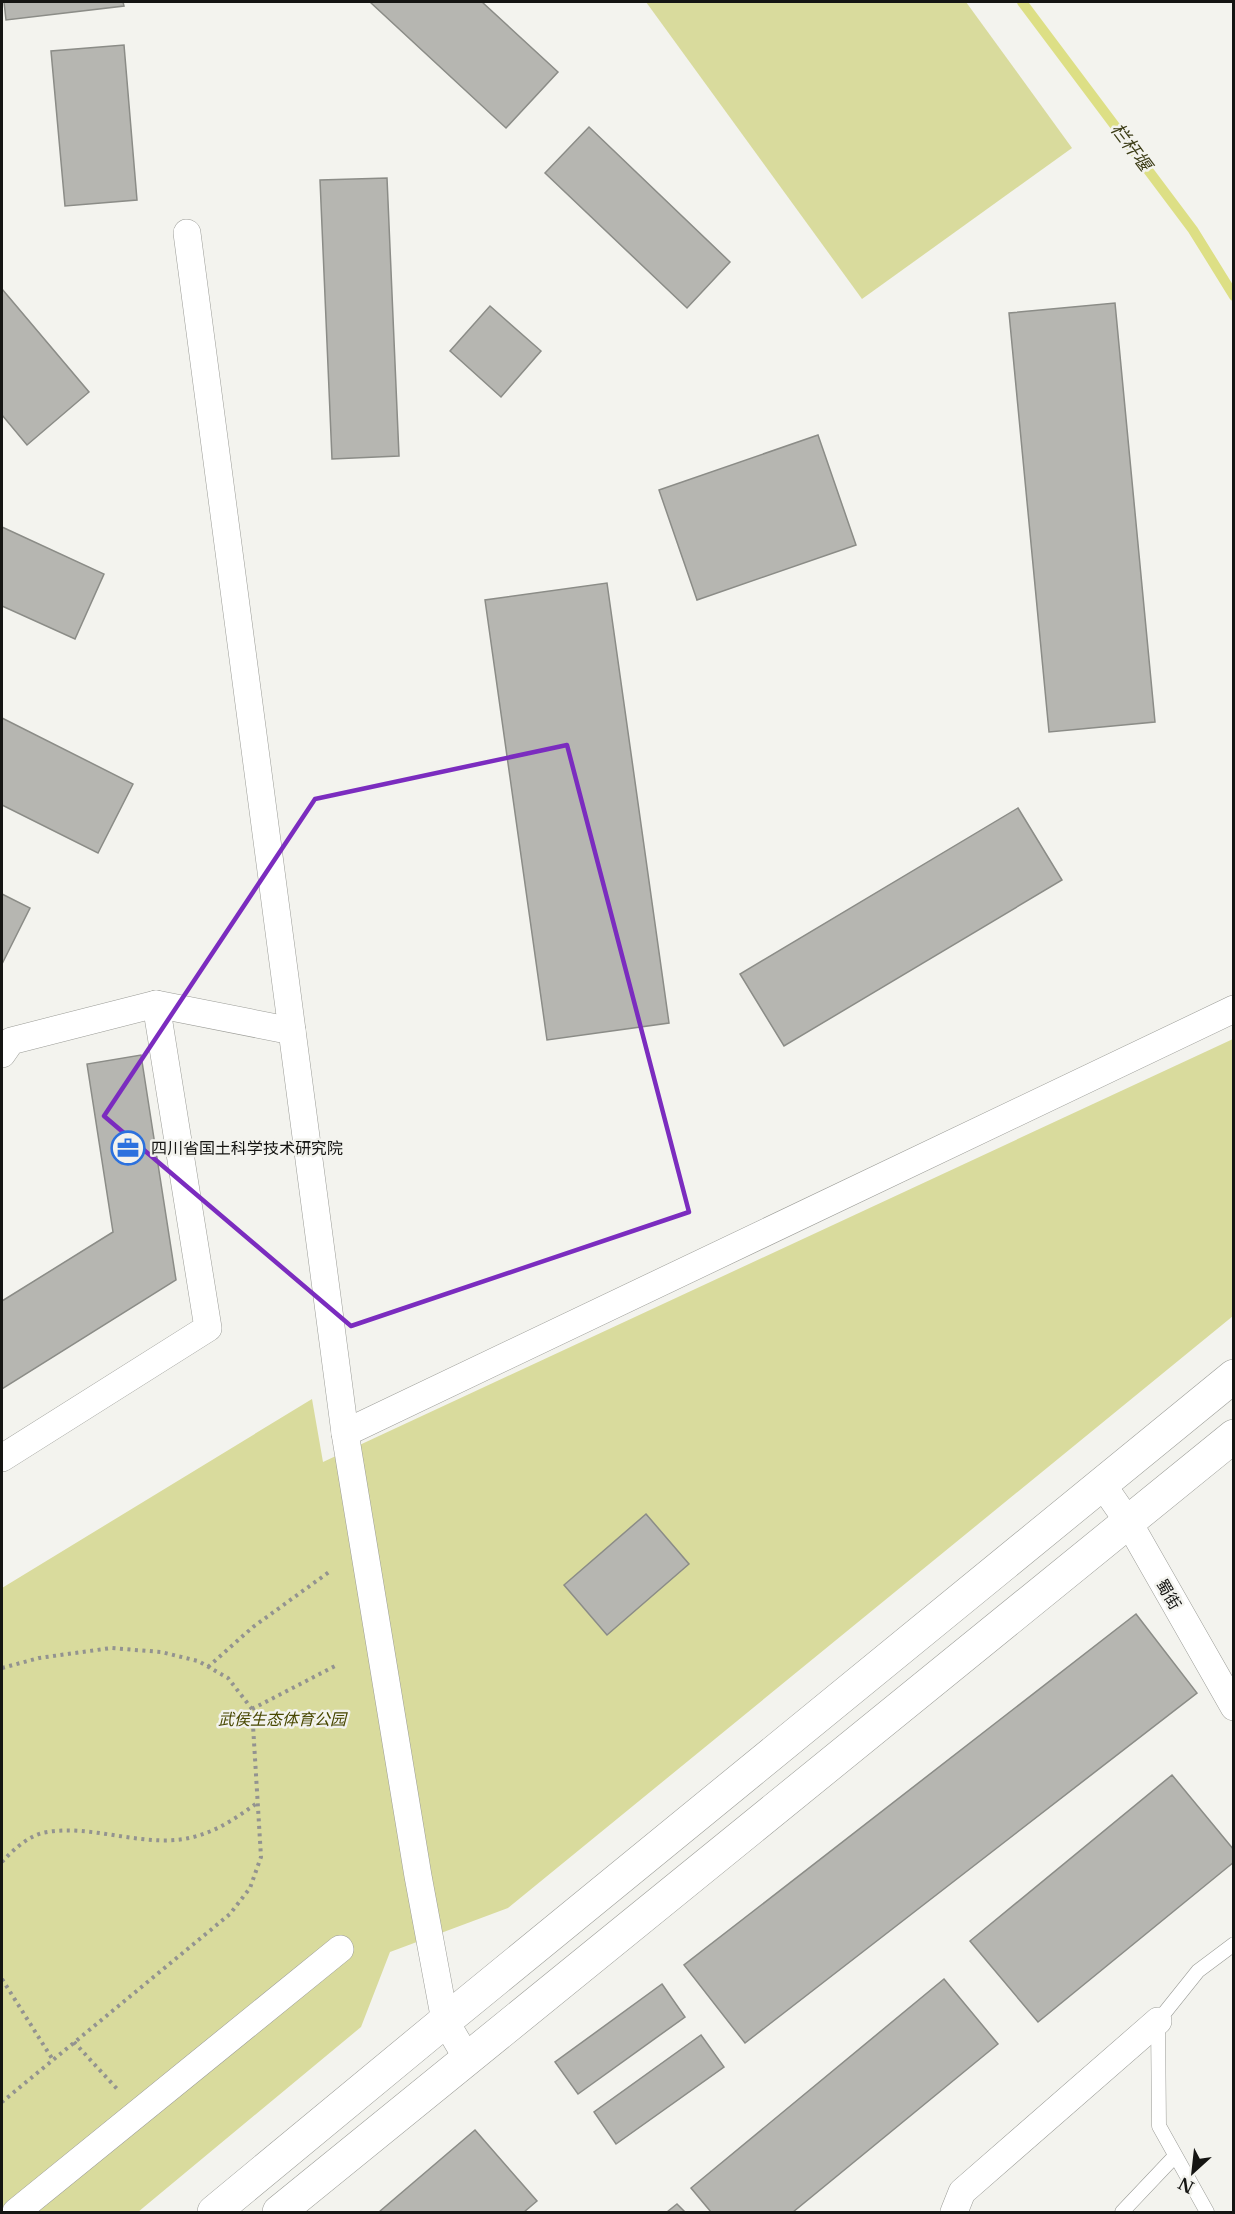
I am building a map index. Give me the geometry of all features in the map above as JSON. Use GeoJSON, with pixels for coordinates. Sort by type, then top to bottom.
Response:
{"type":"FeatureCollection","features":[{"type":"Feature","properties":{"kind":"street"},"geometry":{"type":"LineString","coordinates":[[187,233],[345,1433],[418,1876],[445,2020],[467,2058]]}},
{"type":"Feature","properties":{"kind":"street"},"geometry":{"type":"LineString","coordinates":[[2,1054],[10,1041],[156,1004],[292,1031]]}},
{"type":"Feature","properties":{"kind":"street"},"geometry":{"type":"LineString","coordinates":[[2,1458],[208,1328],[156,1004]]}},
{"type":"Feature","properties":{"kind":"street"},"geometry":{"type":"LineString","coordinates":[[345,1433],[1233,1009]]}},
{"type":"Feature","properties":{"kind":"street"},"geometry":{"type":"LineString","coordinates":[[214,2212],[445,2020],[1233,1376]]}},
{"type":"Feature","properties":{"kind":"street"},"geometry":{"type":"LineString","coordinates":[[279,2212],[1233,1436]]}},
{"type":"Feature","properties":{"kind":"street","name":"蜀街"},"geometry":{"type":"LineString","coordinates":[[1102,1484],[1129,1522],[1233,1707]]}},
{"type":"Feature","properties":{"kind":"street"},"geometry":{"type":"LineString","coordinates":[[16,2212],[340,1949]]}},
{"type":"Feature","properties":{"kind":"street"},"geometry":{"type":"LineString","coordinates":[[954,2212],[962,2192],[1158,2021]]}},
{"type":"Feature","properties":{"kind":"lane"},"geometry":{"type":"LineString","coordinates":[[1207,2212],[1159,2126],[1158,2021],[1198,1971],[1233,1944]]}},
{"type":"Feature","properties":{"kind":"lane"},"geometry":{"type":"LineString","coordinates":[[1122,2212],[1175,2156]]}},
{"type":"Feature","properties":{"kind":"path"},"geometry":{"type":"LineString","coordinates":[[208,1667],[253,1627],[329,1572]]}},
{"type":"Feature","properties":{"kind":"path"},"geometry":{"type":"LineString","coordinates":[[2,1668],[39,1658],[111,1648],[161,1652],[198,1661],[228,1678],[252,1709],[261,1857],[250,1888],[230,1914],[2,2102]]}},
{"type":"Feature","properties":{"kind":"path"},"geometry":{"type":"LineString","coordinates":[[252,1709],[337,1665]]}},
{"type":"Feature","properties":{"kind":"path"},"geometry":{"type":"LineString","coordinates":[[2,1862],[12,1850],[41,1833],[79,1831],[157,1840],[196,1837],[230,1822],[257,1803]]}},
{"type":"Feature","properties":{"kind":"path"},"geometry":{"type":"LineString","coordinates":[[2,1979],[53,2060]]}},
{"type":"Feature","properties":{"kind":"path"},"geometry":{"type":"LineString","coordinates":[[74,2042],[138,2113]]}},
{"type":"Feature","properties":{"kind":"highlighted area"},"geometry":{"type":"Polygon","coordinates":[[[567,745],[689,1212],[351,1326],[104,1116],[315,799],[567,745]]]}},
{"type":"Feature","properties":{"kind":"green space"},"geometry":{"type":"Polygon","coordinates":[[[646,2],[966,2],[1072,148],[862,299],[646,2]]]}},
{"type":"Feature","properties":{"kind":"green space","name":"武侯生态体育公园"},"geometry":{"type":"Polygon","coordinates":[[[1233,1039],[1233,1316],[508,1908],[390,1952],[361,2027],[138,2212],[2,2212],[2,1588],[312,1399],[323,1462],[1233,1039]]]}},
{"type":"Feature","properties":{"kind":"building"},"geometry":{"type":"Polygon","coordinates":[[[4,2],[123,2],[124,6],[6,20],[4,2]]]}},
{"type":"Feature","properties":{"kind":"building"},"geometry":{"type":"Polygon","coordinates":[[[370,2],[482,2],[558,72],[506,128],[370,2]]]}},
{"type":"Feature","properties":{"kind":"building"},"geometry":{"type":"Polygon","coordinates":[[[124,45],[137,200],[65,206],[51,51],[124,45]]]}},
{"type":"Feature","properties":{"kind":"building"},"geometry":{"type":"Polygon","coordinates":[[[589,127],[730,262],[687,308],[545,173],[589,127]]]}},
{"type":"Feature","properties":{"kind":"building"},"geometry":{"type":"Polygon","coordinates":[[[387,178],[399,456],[332,459],[320,180],[387,178]]]}},
{"type":"Feature","properties":{"kind":"building"},"geometry":{"type":"Polygon","coordinates":[[[2,289],[89,392],[27,445],[2,415],[2,289]]]}},
{"type":"Feature","properties":{"kind":"building"},"geometry":{"type":"Polygon","coordinates":[[[1115,303],[1155,722],[1049,732],[1009,313],[1115,303]]]}},
{"type":"Feature","properties":{"kind":"building"},"geometry":{"type":"Polygon","coordinates":[[[490,306],[541,351],[501,397],[450,351],[490,306]]]}},
{"type":"Feature","properties":{"kind":"building"},"geometry":{"type":"Polygon","coordinates":[[[818,435],[856,545],[697,600],[659,490],[818,435]]]}},
{"type":"Feature","properties":{"kind":"building"},"geometry":{"type":"Polygon","coordinates":[[[2,527],[104,574],[75,639],[2,606],[2,527]]]}},
{"type":"Feature","properties":{"kind":"building"},"geometry":{"type":"Polygon","coordinates":[[[607,583],[669,1023],[547,1040],[485,600],[607,583]]]}},
{"type":"Feature","properties":{"kind":"building"},"geometry":{"type":"Polygon","coordinates":[[[2,718],[133,784],[98,853],[2,805],[2,718]]]}},
{"type":"Feature","properties":{"kind":"building"},"geometry":{"type":"Polygon","coordinates":[[[1018,808],[1062,880],[784,1046],[740,974],[1018,808]]]}},
{"type":"Feature","properties":{"kind":"building"},"geometry":{"type":"Polygon","coordinates":[[[2,894],[30,908],[2,964],[2,894]]]}},
{"type":"Feature","properties":{"kind":"building","name":"四川省国土科学技术研究院"},"geometry":{"type":"Polygon","coordinates":[[[141,1055],[176,1280],[2,1389],[2,1301],[113,1232],[87,1064],[141,1055]]]}},
{"type":"Feature","properties":{"kind":"building"},"geometry":{"type":"Polygon","coordinates":[[[646,1514],[689,1564],[607,1635],[564,1585],[646,1514]]]}},
{"type":"Feature","properties":{"kind":"building"},"geometry":{"type":"Polygon","coordinates":[[[1136,1614],[1197,1693],[745,2043],[684,1965],[1136,1614]]]}},
{"type":"Feature","properties":{"kind":"building"},"geometry":{"type":"Polygon","coordinates":[[[1172,1775],[1234,1850],[1234,1862],[1038,2022],[970,1941],[1172,1775]]]}},
{"type":"Feature","properties":{"kind":"building"},"geometry":{"type":"Polygon","coordinates":[[[944,1979],[998,2044],[793,2212],[711,2212],[691,2188],[944,1979]]]}},
{"type":"Feature","properties":{"kind":"building"},"geometry":{"type":"Polygon","coordinates":[[[662,1984],[685,2017],[578,2094],[555,2062],[662,1984]]]}},
{"type":"Feature","properties":{"kind":"building"},"geometry":{"type":"Polygon","coordinates":[[[701,2035],[724,2067],[616,2144],[594,2112],[701,2035]]]}},
{"type":"Feature","properties":{"kind":"building"},"geometry":{"type":"Polygon","coordinates":[[[475,2130],[537,2201],[524,2212],[379,2212],[475,2130]]]}},
{"type":"Feature","properties":{"kind":"building"},"geometry":{"type":"Polygon","coordinates":[[[677,2204],[685,2212],[667,2212],[677,2204]]]}},
{"type":"Feature","properties":{"kind":"waterway","name":"栏杆堰"},"geometry":{"type":"LineString","coordinates":[[1022,2],[1193,230],[1234,296]]}},
{"type":"Feature","properties":{"kind":"place","name":"四川省国土科学技术研究院"},"geometry":{"type":"Point","coordinates":[128,1148]}}]}
